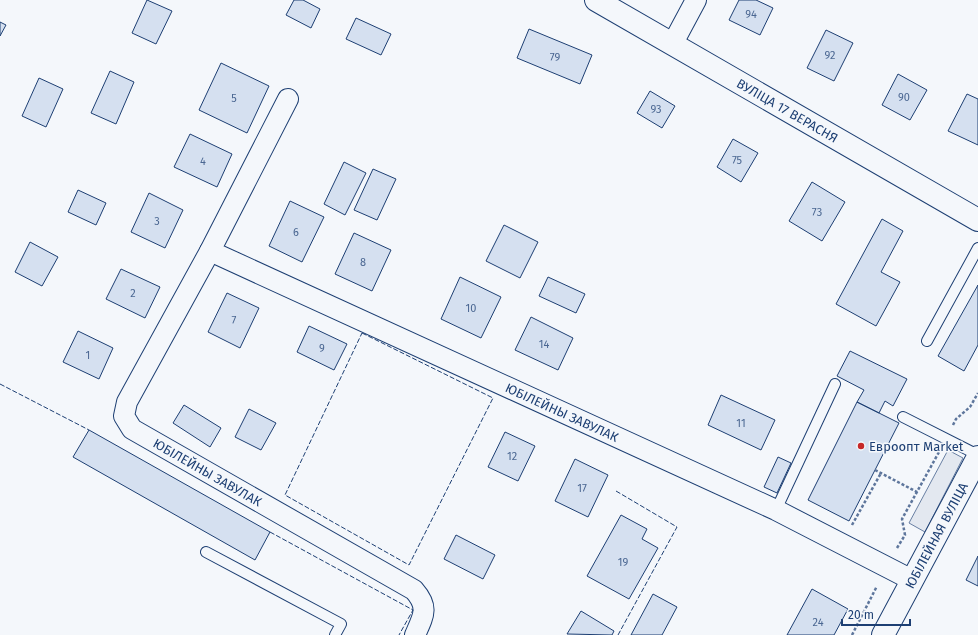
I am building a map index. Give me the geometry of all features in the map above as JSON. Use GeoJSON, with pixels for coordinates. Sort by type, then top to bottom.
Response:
{"type":"FeatureCollection","features":[{"type":"Feature","properties":{"kind":"street","name":"ВУЛІЦА 17 ВЕРАСНЯ"},"geometry":{"type":"LineString","coordinates":[[596,0],[978,220]]}},
{"type":"Feature","properties":{"kind":"street"},"geometry":{"type":"LineString","coordinates":[[673,43],[696,0]]}},
{"type":"Feature","properties":{"kind":"street","name":"ЮБІЛЕЙНЫ ЗАВУЛАК"},"geometry":{"type":"LineString","coordinates":[[288,99],[210,251],[127,402],[124,416],[132,429],[414,590],[422,600],[425,613],[415,635]]}},
{"type":"Feature","properties":{"kind":"street","name":"ЮБІЛЕЙНЫ ЗАВУЛАК"},"geometry":{"type":"LineString","coordinates":[[210,251],[776,510],[912,580]]}},
{"type":"Feature","properties":{"kind":"street","name":"ЮБІЛЕЙНАЯ ВУЛІЦА"},"geometry":{"type":"LineString","coordinates":[[883,635],[978,456]]}},
{"type":"Feature","properties":{"kind":"lane"},"geometry":{"type":"LineString","coordinates":[[927,341],[978,248]]}},
{"type":"Feature","properties":{"kind":"lane"},"geometry":{"type":"LineString","coordinates":[[776,510],[835,384]]}},
{"type":"Feature","properties":{"kind":"lane"},"geometry":{"type":"LineString","coordinates":[[903,417],[947,438],[978,456]]}},
{"type":"Feature","properties":{"kind":"lane"},"geometry":{"type":"LineString","coordinates":[[206,552],[341,624],[335,635]]}},
{"type":"Feature","properties":{"kind":"path"},"geometry":{"type":"LineString","coordinates":[[852,635],[905,535],[902,519],[956,419],[970,407],[978,393]]}},
{"type":"Feature","properties":{"kind":"path"},"geometry":{"type":"LineString","coordinates":[[875,470],[917,492]]}},
{"type":"Feature","properties":{"kind":"path"},"geometry":{"type":"LineString","coordinates":[[851,527],[881,473]]}},
{"type":"Feature","properties":{"kind":"shaded area"},"geometry":{"type":"Polygon","coordinates":[[[948,450],[963,458],[925,532],[909,523],[948,450]]]}},
{"type":"Feature","properties":{"kind":"building"},"geometry":{"type":"Polygon","coordinates":[[[147,0],[172,11],[156,44],[132,33],[147,0]]]}},
{"type":"Feature","properties":{"kind":"building"},"geometry":{"type":"Polygon","coordinates":[[[294,0],[303,0],[320,9],[311,28],[286,15],[294,0]]]}},
{"type":"Feature","properties":{"kind":"building"},"geometry":{"type":"Polygon","coordinates":[[[739,0],[756,0],[773,8],[760,35],[729,20],[739,0]]]}},
{"type":"Feature","properties":{"kind":"building"},"geometry":{"type":"Polygon","coordinates":[[[356,18],[391,34],[381,55],[346,39],[356,18]]]}},
{"type":"Feature","properties":{"kind":"building"},"geometry":{"type":"Polygon","coordinates":[[[0,22],[6,25],[0,36],[0,22]]]}},
{"type":"Feature","properties":{"kind":"building"},"geometry":{"type":"Polygon","coordinates":[[[529,29],[592,55],[580,84],[517,58],[529,29]]]}},
{"type":"Feature","properties":{"kind":"building"},"geometry":{"type":"Polygon","coordinates":[[[826,30],[853,43],[834,81],[807,68],[826,30]]]}},
{"type":"Feature","properties":{"kind":"building"},"geometry":{"type":"Polygon","coordinates":[[[221,63],[269,86],[247,133],[199,110],[221,63]]]}},
{"type":"Feature","properties":{"kind":"building"},"geometry":{"type":"Polygon","coordinates":[[[110,71],[134,82],[116,124],[91,113],[110,71]]]}},
{"type":"Feature","properties":{"kind":"building"},"geometry":{"type":"Polygon","coordinates":[[[898,74],[927,90],[910,120],[882,105],[898,74]]]}},
{"type":"Feature","properties":{"kind":"building"},"geometry":{"type":"Polygon","coordinates":[[[39,78],[63,89],[46,127],[22,116],[39,78]]]}},
{"type":"Feature","properties":{"kind":"building"},"geometry":{"type":"Polygon","coordinates":[[[650,91],[675,106],[662,128],[637,113],[650,91]]]}},
{"type":"Feature","properties":{"kind":"building"},"geometry":{"type":"Polygon","coordinates":[[[967,94],[978,99],[978,145],[948,131],[967,94]]]}},
{"type":"Feature","properties":{"kind":"building"},"geometry":{"type":"Polygon","coordinates":[[[190,134],[232,154],[217,187],[174,167],[190,134]]]}},
{"type":"Feature","properties":{"kind":"building"},"geometry":{"type":"Polygon","coordinates":[[[733,139],[758,153],[741,182],[717,167],[733,139]]]}},
{"type":"Feature","properties":{"kind":"building"},"geometry":{"type":"Polygon","coordinates":[[[344,162],[366,173],[345,215],[324,204],[344,162]]]}},
{"type":"Feature","properties":{"kind":"building"},"geometry":{"type":"Polygon","coordinates":[[[373,169],[396,179],[377,220],[354,210],[373,169]]]}},
{"type":"Feature","properties":{"kind":"building"},"geometry":{"type":"Polygon","coordinates":[[[812,182],[845,202],[822,241],[789,221],[812,182]]]}},
{"type":"Feature","properties":{"kind":"building"},"geometry":{"type":"Polygon","coordinates":[[[78,190],[106,203],[96,225],[68,212],[78,190]]]}},
{"type":"Feature","properties":{"kind":"building"},"geometry":{"type":"Polygon","coordinates":[[[149,193],[183,210],[165,248],[131,232],[149,193]]]}},
{"type":"Feature","properties":{"kind":"building"},"geometry":{"type":"Polygon","coordinates":[[[290,201],[324,217],[302,262],[269,246],[290,201]]]}},
{"type":"Feature","properties":{"kind":"building"},"geometry":{"type":"Polygon","coordinates":[[[882,219],[903,231],[881,272],[900,282],[876,326],[836,304],[882,219]]]}},
{"type":"Feature","properties":{"kind":"building"},"geometry":{"type":"Polygon","coordinates":[[[504,225],[538,242],[520,278],[486,261],[504,225]]]}},
{"type":"Feature","properties":{"kind":"building"},"geometry":{"type":"Polygon","coordinates":[[[354,233],[391,250],[372,291],[335,274],[354,233]]]}},
{"type":"Feature","properties":{"kind":"building"},"geometry":{"type":"Polygon","coordinates":[[[30,242],[58,257],[42,286],[15,272],[30,242]]]}},
{"type":"Feature","properties":{"kind":"building"},"geometry":{"type":"Polygon","coordinates":[[[121,269],[160,287],[145,318],[106,299],[121,269]]]}},
{"type":"Feature","properties":{"kind":"building"},"geometry":{"type":"Polygon","coordinates":[[[460,277],[501,297],[481,338],[441,319],[460,277]]]}},
{"type":"Feature","properties":{"kind":"building"},"geometry":{"type":"Polygon","coordinates":[[[548,277],[585,294],[576,313],[539,296],[548,277]]]}},
{"type":"Feature","properties":{"kind":"building"},"geometry":{"type":"Polygon","coordinates":[[[978,285],[978,345],[964,371],[938,356],[978,285]]]}},
{"type":"Feature","properties":{"kind":"building"},"geometry":{"type":"Polygon","coordinates":[[[227,293],[259,308],[240,348],[208,332],[227,293]]]}},
{"type":"Feature","properties":{"kind":"building"},"geometry":{"type":"Polygon","coordinates":[[[531,317],[573,338],[558,370],[515,350],[531,317]]]}},
{"type":"Feature","properties":{"kind":"building"},"geometry":{"type":"Polygon","coordinates":[[[309,326],[347,344],[334,370],[297,352],[309,326]]]}},
{"type":"Feature","properties":{"kind":"building"},"geometry":{"type":"Polygon","coordinates":[[[78,331],[113,348],[99,379],[63,362],[78,331]]]}},
{"type":"Feature","properties":{"kind":"building"},"geometry":{"type":"Polygon","coordinates":[[[850,351],[907,379],[893,406],[885,401],[879,413],[857,402],[864,390],[837,376],[850,351]]]}},
{"type":"Feature","properties":{"kind":"building"},"geometry":{"type":"Polygon","coordinates":[[[721,395],[775,420],[761,450],[708,425],[721,395]]]}},
{"type":"Feature","properties":{"kind":"building","name":"Евроопт Market"},"geometry":{"type":"Polygon","coordinates":[[[857,402],[899,423],[849,521],[808,500],[857,402]]]}},
{"type":"Feature","properties":{"kind":"building"},"geometry":{"type":"Polygon","coordinates":[[[184,405],[221,428],[210,447],[173,423],[184,405]]]}},
{"type":"Feature","properties":{"kind":"building"},"geometry":{"type":"Polygon","coordinates":[[[249,409],[276,423],[261,450],[235,437],[249,409]]]}},
{"type":"Feature","properties":{"kind":"building"},"geometry":{"type":"Polygon","coordinates":[[[89,430],[270,532],[255,560],[73,457],[89,430]]]}},
{"type":"Feature","properties":{"kind":"building"},"geometry":{"type":"Polygon","coordinates":[[[505,432],[535,446],[518,481],[488,467],[505,432]]]}},
{"type":"Feature","properties":{"kind":"building"},"geometry":{"type":"Polygon","coordinates":[[[778,457],[791,463],[777,493],[764,487],[778,457]]]}},
{"type":"Feature","properties":{"kind":"building"},"geometry":{"type":"Polygon","coordinates":[[[575,459],[608,475],[588,517],[555,501],[575,459]]]}},
{"type":"Feature","properties":{"kind":"building"},"geometry":{"type":"Polygon","coordinates":[[[621,515],[647,529],[642,539],[658,548],[629,599],[587,576],[621,515]]]}},
{"type":"Feature","properties":{"kind":"building"},"geometry":{"type":"Polygon","coordinates":[[[456,535],[495,555],[483,579],[444,559],[456,535]]]}},
{"type":"Feature","properties":{"kind":"building"},"geometry":{"type":"Polygon","coordinates":[[[978,556],[978,586],[966,580],[978,556]]]}},
{"type":"Feature","properties":{"kind":"building"},"geometry":{"type":"Polygon","coordinates":[[[812,589],[848,609],[834,635],[787,635],[812,589]]]}},
{"type":"Feature","properties":{"kind":"building"},"geometry":{"type":"Polygon","coordinates":[[[653,594],[677,607],[662,635],[631,635],[653,594]]]}},
{"type":"Feature","properties":{"kind":"building"},"geometry":{"type":"Polygon","coordinates":[[[581,611],[614,631],[612,635],[567,634],[581,611]]]}},
{"type":"Feature","properties":{"kind":"fence"},"geometry":{"type":"LineString","coordinates":[[362,333],[493,398],[409,565],[285,495],[362,333]]}},
{"type":"Feature","properties":{"kind":"fence"},"geometry":{"type":"LineString","coordinates":[[0,384],[89,430]]}},
{"type":"Feature","properties":{"kind":"fence"},"geometry":{"type":"LineString","coordinates":[[616,491],[677,527],[618,635]]}},
{"type":"Feature","properties":{"kind":"fence"},"geometry":{"type":"LineString","coordinates":[[270,532],[413,610],[399,635]]}},
{"type":"Feature","properties":{"kind":"place","name":"Евроопт Market"},"geometry":{"type":"Point","coordinates":[861,446]}}]}
